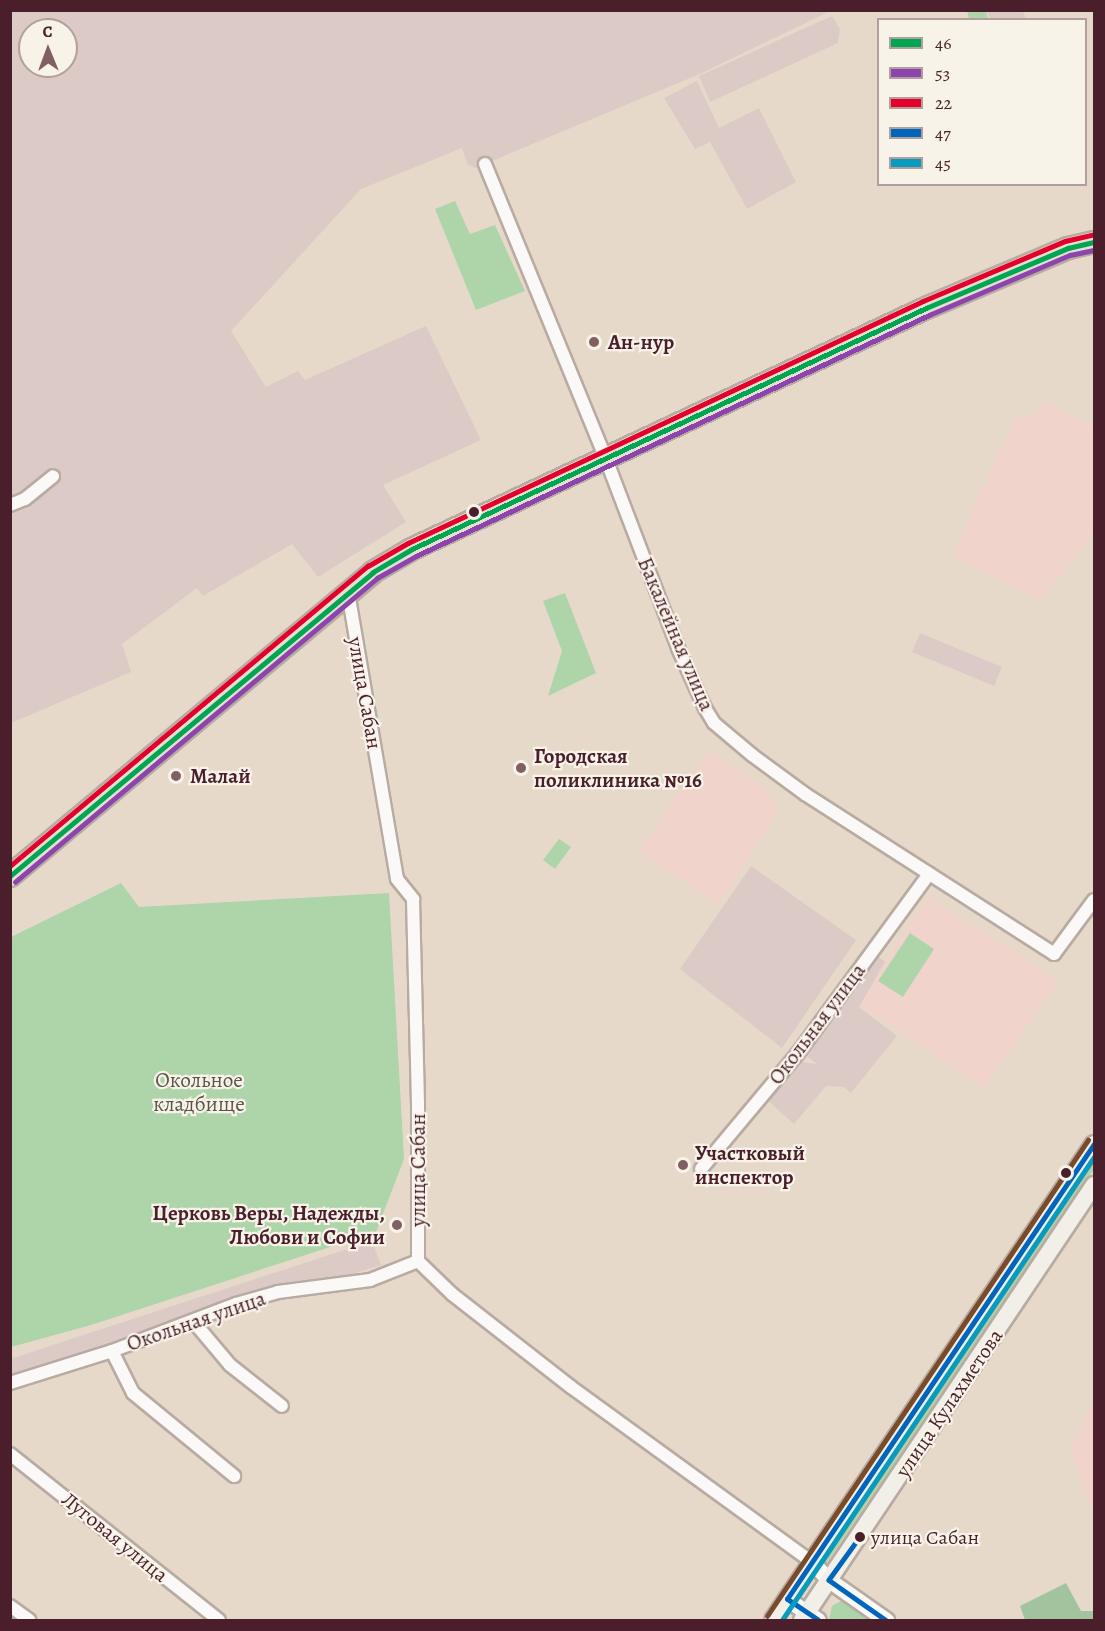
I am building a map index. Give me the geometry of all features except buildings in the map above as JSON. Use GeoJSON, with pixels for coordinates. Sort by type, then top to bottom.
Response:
{"type":"FeatureCollection","features":[{"type":"Feature","properties":{"kind":"main road"},"geometry":{"type":"LineString","coordinates":[[10,876],[348,592],[373,572],[412,549],[926,308],[1068,248],[1095,242]]}},
{"type":"Feature","properties":{"kind":"main road","name":"улица Кулахметова"},"geometry":{"type":"LineString","coordinates":[[773,1620],[1095,1144]]}},
{"type":"Feature","properties":{"kind":"main road","name":"улица Кулахметова"},"geometry":{"type":"LineString","coordinates":[[809,1618],[830,1580],[1095,1185]]}},
{"type":"Feature","properties":{"kind":"street","name":"Бакалейная улица"},"geometry":{"type":"LineString","coordinates":[[485,164],[606,459],[678,648],[714,723],[796,788],[1054,954],[1095,900]]}},
{"type":"Feature","properties":{"kind":"street"},"geometry":{"type":"LineString","coordinates":[[10,505],[25,499],[53,476]]}},
{"type":"Feature","properties":{"kind":"street","name":"улица Сабан"},"geometry":{"type":"LineString","coordinates":[[348,592],[397,879],[413,899],[418,1105],[418,1261]]}},
{"type":"Feature","properties":{"kind":"street","name":"Окольная улица"},"geometry":{"type":"LineString","coordinates":[[701,1169],[798,1053],[929,874]]}},
{"type":"Feature","properties":{"kind":"street","name":"Окольная улица"},"geometry":{"type":"LineString","coordinates":[[10,1383],[111,1351],[236,1304],[267,1295],[370,1280],[418,1261]]}},
{"type":"Feature","properties":{"kind":"street"},"geometry":{"type":"LineString","coordinates":[[418,1261],[452,1294],[571,1387],[813,1563],[830,1580],[886,1620]]}},
{"type":"Feature","properties":{"kind":"street"},"geometry":{"type":"LineString","coordinates":[[193,1321],[230,1365],[282,1406]]}},
{"type":"Feature","properties":{"kind":"street"},"geometry":{"type":"LineString","coordinates":[[111,1351],[133,1393],[234,1476]]}},
{"type":"Feature","properties":{"kind":"street","name":"Луговая улица"},"geometry":{"type":"LineString","coordinates":[[10,1454],[219,1620]]}},
{"type":"Feature","properties":{"kind":"street"},"geometry":{"type":"LineString","coordinates":[[787,1599],[809,1618]]}},
{"type":"Feature","properties":{"kind":"street"},"geometry":{"type":"LineString","coordinates":[[10,1606],[28,1620]]}},
{"type":"Feature","properties":{"kind":"shaded area"},"geometry":{"type":"Polygon","coordinates":[[[11,11],[830,11],[702,73],[475,168],[468,165],[462,148],[361,189],[231,331],[266,387],[298,371],[305,380],[426,326],[481,440],[383,485],[406,522],[318,577],[292,544],[203,596],[197,588],[122,644],[131,672],[11,723],[11,11]]]}},
{"type":"Feature","properties":{"kind":"shaded area"},"geometry":{"type":"Polygon","coordinates":[[[987,11],[1023,11],[1026,18],[990,18],[987,11]]]}},
{"type":"Feature","properties":{"kind":"shaded area"},"geometry":{"type":"Polygon","coordinates":[[[832,16],[840,29],[838,43],[710,102],[699,76],[832,16]]]}},
{"type":"Feature","properties":{"kind":"shaded area"},"geometry":{"type":"Polygon","coordinates":[[[697,81],[719,128],[759,108],[796,182],[747,209],[710,142],[695,149],[664,98],[697,81]]]}},
{"type":"Feature","properties":{"kind":"shaded area"},"geometry":{"type":"Polygon","coordinates":[[[1045,401],[1094,427],[1094,531],[1042,601],[951,556],[1015,419],[1032,415],[1045,401]]]}},
{"type":"Feature","properties":{"kind":"shaded area"},"geometry":{"type":"Polygon","coordinates":[[[920,633],[1002,667],[994,686],[912,652],[920,633]]]}},
{"type":"Feature","properties":{"kind":"shaded area"},"geometry":{"type":"Polygon","coordinates":[[[709,749],[767,790],[777,813],[719,905],[639,851],[709,749]]]}},
{"type":"Feature","properties":{"kind":"shaded area"},"geometry":{"type":"Polygon","coordinates":[[[751,866],[856,940],[782,1048],[680,969],[751,866]]]}},
{"type":"Feature","properties":{"kind":"shaded area"},"geometry":{"type":"Polygon","coordinates":[[[928,896],[1059,981],[983,1088],[858,1004],[928,896]]]}},
{"type":"Feature","properties":{"kind":"shaded area"},"geometry":{"type":"Polygon","coordinates":[[[868,949],[885,962],[859,1007],[897,1036],[851,1093],[844,1087],[826,1086],[794,1124],[766,1099],[795,1061],[817,1064],[796,1048],[868,949]]]}},
{"type":"Feature","properties":{"kind":"shaded area"},"geometry":{"type":"Polygon","coordinates":[[[372,1241],[381,1265],[11,1383],[10,1359],[372,1241]]]}},
{"type":"Feature","properties":{"kind":"shaded area"},"geometry":{"type":"Polygon","coordinates":[[[1094,1400],[1094,1517],[1070,1448],[1094,1400]]]}},
{"type":"Feature","properties":{"kind":"green space"},"geometry":{"type":"Polygon","coordinates":[[[967,11],[986,11],[988,18],[969,18],[967,11]]]}},
{"type":"Feature","properties":{"kind":"green space"},"geometry":{"type":"Polygon","coordinates":[[[455,201],[470,234],[495,225],[525,291],[476,310],[435,209],[455,201]]]}},
{"type":"Feature","properties":{"kind":"green space"},"geometry":{"type":"Polygon","coordinates":[[[565,593],[596,673],[548,696],[562,651],[543,601],[565,593]]]}},
{"type":"Feature","properties":{"kind":"green space"},"geometry":{"type":"Polygon","coordinates":[[[559,839],[571,847],[555,869],[543,860],[559,839]]]}},
{"type":"Feature","properties":{"kind":"green space","name":"Окольное кладбище"},"geometry":{"type":"Polygon","coordinates":[[[121,883],[139,907],[389,893],[404,1159],[376,1232],[91,1325],[11,1347],[11,937],[121,883]]]}},
{"type":"Feature","properties":{"kind":"green space"},"geometry":{"type":"Polygon","coordinates":[[[910,933],[934,949],[903,997],[878,981],[910,933]]]}},
{"type":"Feature","properties":{"kind":"green space"},"geometry":{"type":"Polygon","coordinates":[[[1094,1155],[1094,1169],[826,1564],[820,1559],[1094,1155]]]}},
{"type":"Feature","properties":{"kind":"green space"},"geometry":{"type":"Polygon","coordinates":[[[1066,1583],[1081,1611],[1094,1611],[1094,1620],[1025,1620],[1020,1606],[1066,1583]]]}},
{"type":"Feature","properties":{"kind":"green space"},"geometry":{"type":"Polygon","coordinates":[[[846,1598],[877,1620],[829,1620],[832,1606],[846,1598]]]}},
{"type":"Feature","properties":{"kind":"transit line","name":"22"},"geometry":{"type":"LineString","coordinates":[[10,866],[368,566],[408,543],[923,301],[1065,241],[1092,235]]}},
{"type":"Feature","properties":{"kind":"transit line","name":"46"},"geometry":{"type":"LineString","coordinates":[[10,876],[373,572],[412,549],[926,308],[1068,248],[1094,242]]}},
{"type":"Feature","properties":{"kind":"transit line","name":"53"},"geometry":{"type":"LineString","coordinates":[[15,882],[377,578],[416,556],[929,315],[1070,255],[1094,250]]}},
{"type":"Feature","properties":{"kind":"transit line"},"geometry":{"type":"LineString","coordinates":[[767,1616],[1088,1140]]}},
{"type":"Feature","properties":{"kind":"transit line","name":"47"},"geometry":{"type":"LineString","coordinates":[[818,1620],[787,1599],[1094,1144]]}},
{"type":"Feature","properties":{"kind":"transit line","name":"45"},"geometry":{"type":"LineString","coordinates":[[782,1620],[1094,1157]]}},
{"type":"Feature","properties":{"kind":"transit line","name":"47"},"geometry":{"type":"LineString","coordinates":[[860,1537],[829,1580],[886,1620]]}},
{"type":"Feature","properties":{"kind":"place","name":"Ан-нур"},"geometry":{"type":"Point","coordinates":[594,342]}},
{"type":"Feature","properties":{"kind":"place","name":"Городская поликлиника №16"},"geometry":{"type":"Point","coordinates":[521,768]}},
{"type":"Feature","properties":{"kind":"place","name":"Малай"},"geometry":{"type":"Point","coordinates":[176,776]}},
{"type":"Feature","properties":{"kind":"place","name":"Участковый инспектор"},"geometry":{"type":"Point","coordinates":[683,1165]}},
{"type":"Feature","properties":{"kind":"place","name":"Церковь Веры, Надежды, Любови и Софии"},"geometry":{"type":"Point","coordinates":[397,1225]}},
{"type":"Feature","properties":{"kind":"place","name":"улица Сабан"},"geometry":{"type":"Point","coordinates":[860,1537]}}]}
